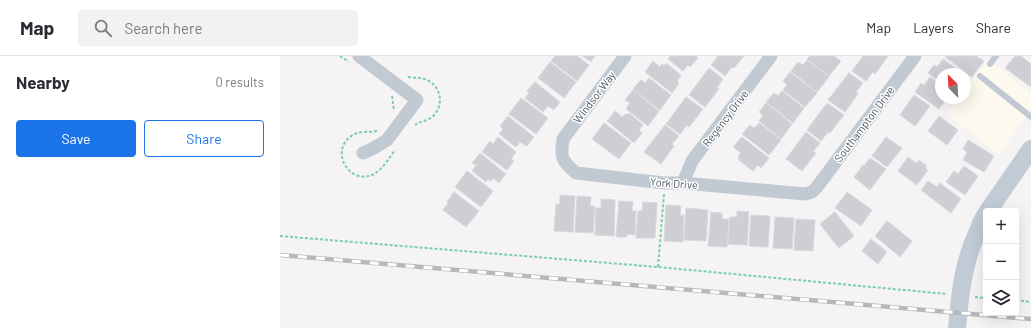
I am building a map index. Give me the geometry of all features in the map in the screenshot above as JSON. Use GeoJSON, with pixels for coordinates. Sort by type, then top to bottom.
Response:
{"type":"FeatureCollection","features":[{"type":"Feature","properties":{"kind":"street","name":"Windsor Way"},"geometry":{"type":"LineString","coordinates":[[563,139],[625,56]]}},
{"type":"Feature","properties":{"kind":"street","name":"Regency Drive"},"geometry":{"type":"LineString","coordinates":[[683,183],[692,161],[771,56]]}},
{"type":"Feature","properties":{"kind":"street","name":"Southampton Drive"},"geometry":{"type":"LineString","coordinates":[[812,192],[915,56]]}},
{"type":"Feature","properties":{"kind":"street"},"geometry":{"type":"LineString","coordinates":[[355,60],[417,100],[387,140],[363,153]]}},
{"type":"Feature","properties":{"kind":"street","name":"York Drive"},"geometry":{"type":"LineString","coordinates":[[563,139],[561,152],[566,164],[576,173],[664,183],[683,183],[805,194],[812,192]]}},
{"type":"Feature","properties":{"kind":"street"},"geometry":{"type":"LineString","coordinates":[[990,208],[1031,149]]}},
{"type":"Feature","properties":{"kind":"street"},"geometry":{"type":"LineString","coordinates":[[957,328],[961,288],[967,258],[973,240],[983,220]]}},
{"type":"Feature","properties":{"kind":"lane"},"geometry":{"type":"LineString","coordinates":[[990,64],[996,56]]}},
{"type":"Feature","properties":{"kind":"lane"},"geometry":{"type":"LineString","coordinates":[[980,76],[1031,117]]}},
{"type":"Feature","properties":{"kind":"path"},"geometry":{"type":"LineString","coordinates":[[340,56],[355,60]]}},
{"type":"Feature","properties":{"kind":"path"},"geometry":{"type":"LineString","coordinates":[[405,75],[409,77],[425,78],[436,88],[440,96],[439,106],[436,113],[428,119],[416,123],[411,128]]}},
{"type":"Feature","properties":{"kind":"path"},"geometry":{"type":"LineString","coordinates":[[391,95],[394,111],[391,117]]}},
{"type":"Feature","properties":{"kind":"path"},"geometry":{"type":"LineString","coordinates":[[380,130],[373,132],[359,132],[348,138],[343,147],[342,155],[344,164],[350,171],[359,176],[369,176],[375,173],[398,145]]}},
{"type":"Feature","properties":{"kind":"path"},"geometry":{"type":"LineString","coordinates":[[658,267],[664,183]]}},
{"type":"Feature","properties":{"kind":"path"},"geometry":{"type":"LineString","coordinates":[[280,236],[658,267],[945,294]]}},
{"type":"Feature","properties":{"kind":"path"},"geometry":{"type":"LineString","coordinates":[[972,297],[983,298]]}},
{"type":"Feature","properties":{"kind":"path"},"geometry":{"type":"LineString","coordinates":[[1019,300],[1031,302]]}},
{"type":"Feature","properties":{"kind":"shaded area"},"geometry":{"type":"Polygon","coordinates":[[[988,59],[1031,93],[1031,109],[999,155],[946,113],[953,104],[971,104],[971,80],[988,59]]]}},
{"type":"Feature","properties":{"kind":"building"},"geometry":{"type":"Polygon","coordinates":[[[555,56],[577,56],[589,65],[577,81],[551,61],[555,56]]]}},
{"type":"Feature","properties":{"kind":"building"},"geometry":{"type":"Polygon","coordinates":[[[582,56],[595,56],[591,62],[582,56]]]}},
{"type":"Feature","properties":{"kind":"building"},"geometry":{"type":"Polygon","coordinates":[[[669,56],[696,56],[698,58],[690,67],[688,65],[683,71],[668,59],[670,57],[669,56]]]}},
{"type":"Feature","properties":{"kind":"building"},"geometry":{"type":"Polygon","coordinates":[[[718,56],[744,56],[725,76],[711,65],[718,56]]]}},
{"type":"Feature","properties":{"kind":"building"},"geometry":{"type":"Polygon","coordinates":[[[810,56],[834,56],[841,61],[829,76],[807,59],[810,56]]]}},
{"type":"Feature","properties":{"kind":"building"},"geometry":{"type":"Polygon","coordinates":[[[863,56],[888,56],[875,74],[873,72],[866,81],[852,71],[863,56]]]}},
{"type":"Feature","properties":{"kind":"building"},"geometry":{"type":"Polygon","coordinates":[[[976,56],[984,61],[972,77],[971,68],[960,68],[945,57],[976,56]]]}},
{"type":"Feature","properties":{"kind":"building"},"geometry":{"type":"Polygon","coordinates":[[[1015,56],[1021,56],[1031,64],[1031,87],[1005,68],[1015,56]]]}},
{"type":"Feature","properties":{"kind":"building"},"geometry":{"type":"Polygon","coordinates":[[[943,59],[956,68],[935,68],[935,78],[928,73],[934,65],[937,67],[943,59]]]}},
{"type":"Feature","properties":{"kind":"building"},"geometry":{"type":"Polygon","coordinates":[[[807,60],[829,77],[817,92],[791,71],[798,62],[803,65],[807,60]]]}},
{"type":"Feature","properties":{"kind":"building"},"geometry":{"type":"Polygon","coordinates":[[[653,61],[660,67],[662,64],[664,66],[666,63],[681,75],[677,81],[679,83],[672,93],[645,72],[653,61]]]}},
{"type":"Feature","properties":{"kind":"building"},"geometry":{"type":"Polygon","coordinates":[[[550,62],[576,82],[564,98],[538,78],[550,62]]]}},
{"type":"Feature","properties":{"kind":"building"},"geometry":{"type":"Polygon","coordinates":[[[709,68],[723,79],[717,88],[719,89],[705,107],[689,95],[709,68]]]}},
{"type":"Feature","properties":{"kind":"building"},"geometry":{"type":"Polygon","coordinates":[[[790,72],[817,93],[805,107],[783,90],[787,85],[783,81],[790,72]]]}},
{"type":"Feature","properties":{"kind":"building"},"geometry":{"type":"Polygon","coordinates":[[[849,73],[863,83],[856,92],[858,94],[845,112],[828,100],[849,73]]]}},
{"type":"Feature","properties":{"kind":"building"},"geometry":{"type":"Polygon","coordinates":[[[930,77],[935,81],[935,104],[943,104],[939,109],[915,92],[921,83],[924,85],[930,77]]]}},
{"type":"Feature","properties":{"kind":"building"},"geometry":{"type":"Polygon","coordinates":[[[649,78],[671,95],[660,110],[633,89],[641,80],[645,83],[649,78]]]}},
{"type":"Feature","properties":{"kind":"building"},"geometry":{"type":"Polygon","coordinates":[[[535,82],[560,102],[554,110],[548,106],[543,112],[525,98],[529,93],[527,91],[535,82]]]}},
{"type":"Feature","properties":{"kind":"building"},"geometry":{"type":"Polygon","coordinates":[[[633,90],[659,111],[648,126],[626,109],[630,103],[625,100],[633,90]]]}},
{"type":"Feature","properties":{"kind":"building"},"geometry":{"type":"Polygon","coordinates":[[[782,91],[804,108],[793,123],[766,102],[774,93],[778,96],[782,91]]]}},
{"type":"Feature","properties":{"kind":"building"},"geometry":{"type":"Polygon","coordinates":[[[914,95],[930,106],[915,126],[900,115],[914,95]]]}},
{"type":"Feature","properties":{"kind":"building"},"geometry":{"type":"Polygon","coordinates":[[[686,97],[703,109],[689,127],[687,125],[680,134],[666,124],[686,97]]]}},
{"type":"Feature","properties":{"kind":"building"},"geometry":{"type":"Polygon","coordinates":[[[521,98],[548,118],[536,134],[509,114],[521,98]]]}},
{"type":"Feature","properties":{"kind":"building"},"geometry":{"type":"Polygon","coordinates":[[[766,103],[792,124],[781,139],[759,121],[763,116],[759,112],[766,103]]]}},
{"type":"Feature","properties":{"kind":"building"},"geometry":{"type":"Polygon","coordinates":[[[827,103],[844,115],[830,133],[828,132],[821,141],[807,130],[827,103]]]}},
{"type":"Feature","properties":{"kind":"building"},"geometry":{"type":"Polygon","coordinates":[[[615,111],[622,117],[629,113],[643,125],[639,130],[642,133],[634,143],[607,121],[615,111]]]}},
{"type":"Feature","properties":{"kind":"building"},"geometry":{"type":"Polygon","coordinates":[[[508,116],[534,137],[527,146],[520,142],[516,147],[499,134],[503,129],[500,126],[508,116]]]}},
{"type":"Feature","properties":{"kind":"building"},"geometry":{"type":"Polygon","coordinates":[[[939,116],[958,130],[947,145],[928,131],[939,116]]]}},
{"type":"Feature","properties":{"kind":"building"},"geometry":{"type":"Polygon","coordinates":[[[604,123],[631,143],[619,159],[592,139],[604,123]]]}},
{"type":"Feature","properties":{"kind":"building"},"geometry":{"type":"Polygon","coordinates":[[[759,123],[781,140],[769,155],[742,134],[750,125],[754,128],[759,123]]]}},
{"type":"Feature","properties":{"kind":"building"},"geometry":{"type":"Polygon","coordinates":[[[665,125],[679,136],[672,144],[674,146],[661,164],[644,152],[665,125]]]}},
{"type":"Feature","properties":{"kind":"building"},"geometry":{"type":"Polygon","coordinates":[[[806,132],[820,143],[813,152],[816,153],[802,171],[786,159],[806,132]]]}},
{"type":"Feature","properties":{"kind":"building"},"geometry":{"type":"Polygon","coordinates":[[[498,137],[516,152],[511,159],[514,161],[507,170],[482,152],[490,141],[493,144],[498,137]]]}},
{"type":"Feature","properties":{"kind":"building"},"geometry":{"type":"Polygon","coordinates":[[[742,137],[769,158],[761,168],[758,165],[753,171],[738,159],[740,157],[738,156],[741,153],[733,147],[742,137]]]}},
{"type":"Feature","properties":{"kind":"building"},"geometry":{"type":"Polygon","coordinates":[[[886,137],[902,148],[887,167],[872,156],[886,137]]]}},
{"type":"Feature","properties":{"kind":"building"},"geometry":{"type":"Polygon","coordinates":[[[968,140],[994,156],[984,172],[963,160],[967,152],[963,149],[968,140]]]}},
{"type":"Feature","properties":{"kind":"building"},"geometry":{"type":"Polygon","coordinates":[[[480,153],[506,174],[499,183],[493,178],[491,181],[488,179],[486,182],[472,171],[476,165],[472,163],[480,153]]]}},
{"type":"Feature","properties":{"kind":"building"},"geometry":{"type":"Polygon","coordinates":[[[908,157],[916,163],[919,160],[927,166],[925,168],[928,170],[917,185],[898,171],[908,157]]]}},
{"type":"Feature","properties":{"kind":"building"},"geometry":{"type":"Polygon","coordinates":[[[870,158],[886,169],[870,190],[854,177],[870,158]]]}},
{"type":"Feature","properties":{"kind":"building"},"geometry":{"type":"Polygon","coordinates":[[[964,166],[978,176],[965,195],[946,182],[954,171],[958,174],[964,166]]]}},
{"type":"Feature","properties":{"kind":"building"},"geometry":{"type":"Polygon","coordinates":[[[467,171],[493,191],[481,207],[455,187],[467,171]]]}},
{"type":"Feature","properties":{"kind":"building"},"geometry":{"type":"Polygon","coordinates":[[[928,181],[937,187],[940,183],[961,199],[951,213],[921,190],[928,181]]]}},
{"type":"Feature","properties":{"kind":"building"},"geometry":{"type":"Polygon","coordinates":[[[454,192],[479,211],[466,227],[443,210],[454,192]]]}},
{"type":"Feature","properties":{"kind":"building"},"geometry":{"type":"Polygon","coordinates":[[[847,192],[872,210],[861,226],[835,208],[847,192]]]}},
{"type":"Feature","properties":{"kind":"building"},"geometry":{"type":"Polygon","coordinates":[[[560,195],[575,196],[573,232],[554,231],[556,204],[560,204],[560,195]]]}},
{"type":"Feature","properties":{"kind":"building"},"geometry":{"type":"Polygon","coordinates":[[[577,196],[591,197],[590,206],[595,206],[593,233],[575,232],[577,196]]]}},
{"type":"Feature","properties":{"kind":"building"},"geometry":{"type":"Polygon","coordinates":[[[601,199],[615,200],[614,236],[595,235],[596,208],[601,208],[601,199]]]}},
{"type":"Feature","properties":{"kind":"building"},"geometry":{"type":"Polygon","coordinates":[[[619,201],[633,202],[632,211],[636,211],[635,235],[627,234],[627,237],[616,237],[619,201]]]}},
{"type":"Feature","properties":{"kind":"building"},"geometry":{"type":"Polygon","coordinates":[[[643,202],[657,203],[655,238],[636,238],[638,211],[642,211],[643,202]]]}},
{"type":"Feature","properties":{"kind":"building"},"geometry":{"type":"Polygon","coordinates":[[[666,205],[681,206],[680,215],[684,215],[683,242],[664,241],[666,205]]]}},
{"type":"Feature","properties":{"kind":"building"},"geometry":{"type":"Polygon","coordinates":[[[686,208],[708,210],[706,241],[684,240],[686,208]]]}},
{"type":"Feature","properties":{"kind":"building"},"geometry":{"type":"Polygon","coordinates":[[[737,211],[749,212],[747,245],[728,244],[730,217],[737,217],[737,211]]]}},
{"type":"Feature","properties":{"kind":"building"},"geometry":{"type":"Polygon","coordinates":[[[711,212],[722,213],[722,219],[729,219],[727,247],[708,246],[711,212]]]}},
{"type":"Feature","properties":{"kind":"building"},"geometry":{"type":"Polygon","coordinates":[[[835,212],[854,236],[839,248],[820,224],[835,212]]]}},
{"type":"Feature","properties":{"kind":"building"},"geometry":{"type":"Polygon","coordinates":[[[751,215],[770,216],[768,247],[749,246],[751,215]]]}},
{"type":"Feature","properties":{"kind":"building"},"geometry":{"type":"Polygon","coordinates":[[[775,217],[794,218],[792,249],[773,248],[775,217]]]}},
{"type":"Feature","properties":{"kind":"building"},"geometry":{"type":"Polygon","coordinates":[[[796,219],[815,220],[813,251],[794,250],[796,219]]]}},
{"type":"Feature","properties":{"kind":"building"},"geometry":{"type":"Polygon","coordinates":[[[887,221],[912,241],[900,257],[875,236],[887,221]]]}},
{"type":"Feature","properties":{"kind":"building"},"geometry":{"type":"Polygon","coordinates":[[[871,239],[887,252],[878,264],[862,251],[871,239]]]}},
{"type":"Feature","properties":{"kind":"railway"},"geometry":{"type":"LineString","coordinates":[[280,255],[1031,319]]}}]}
